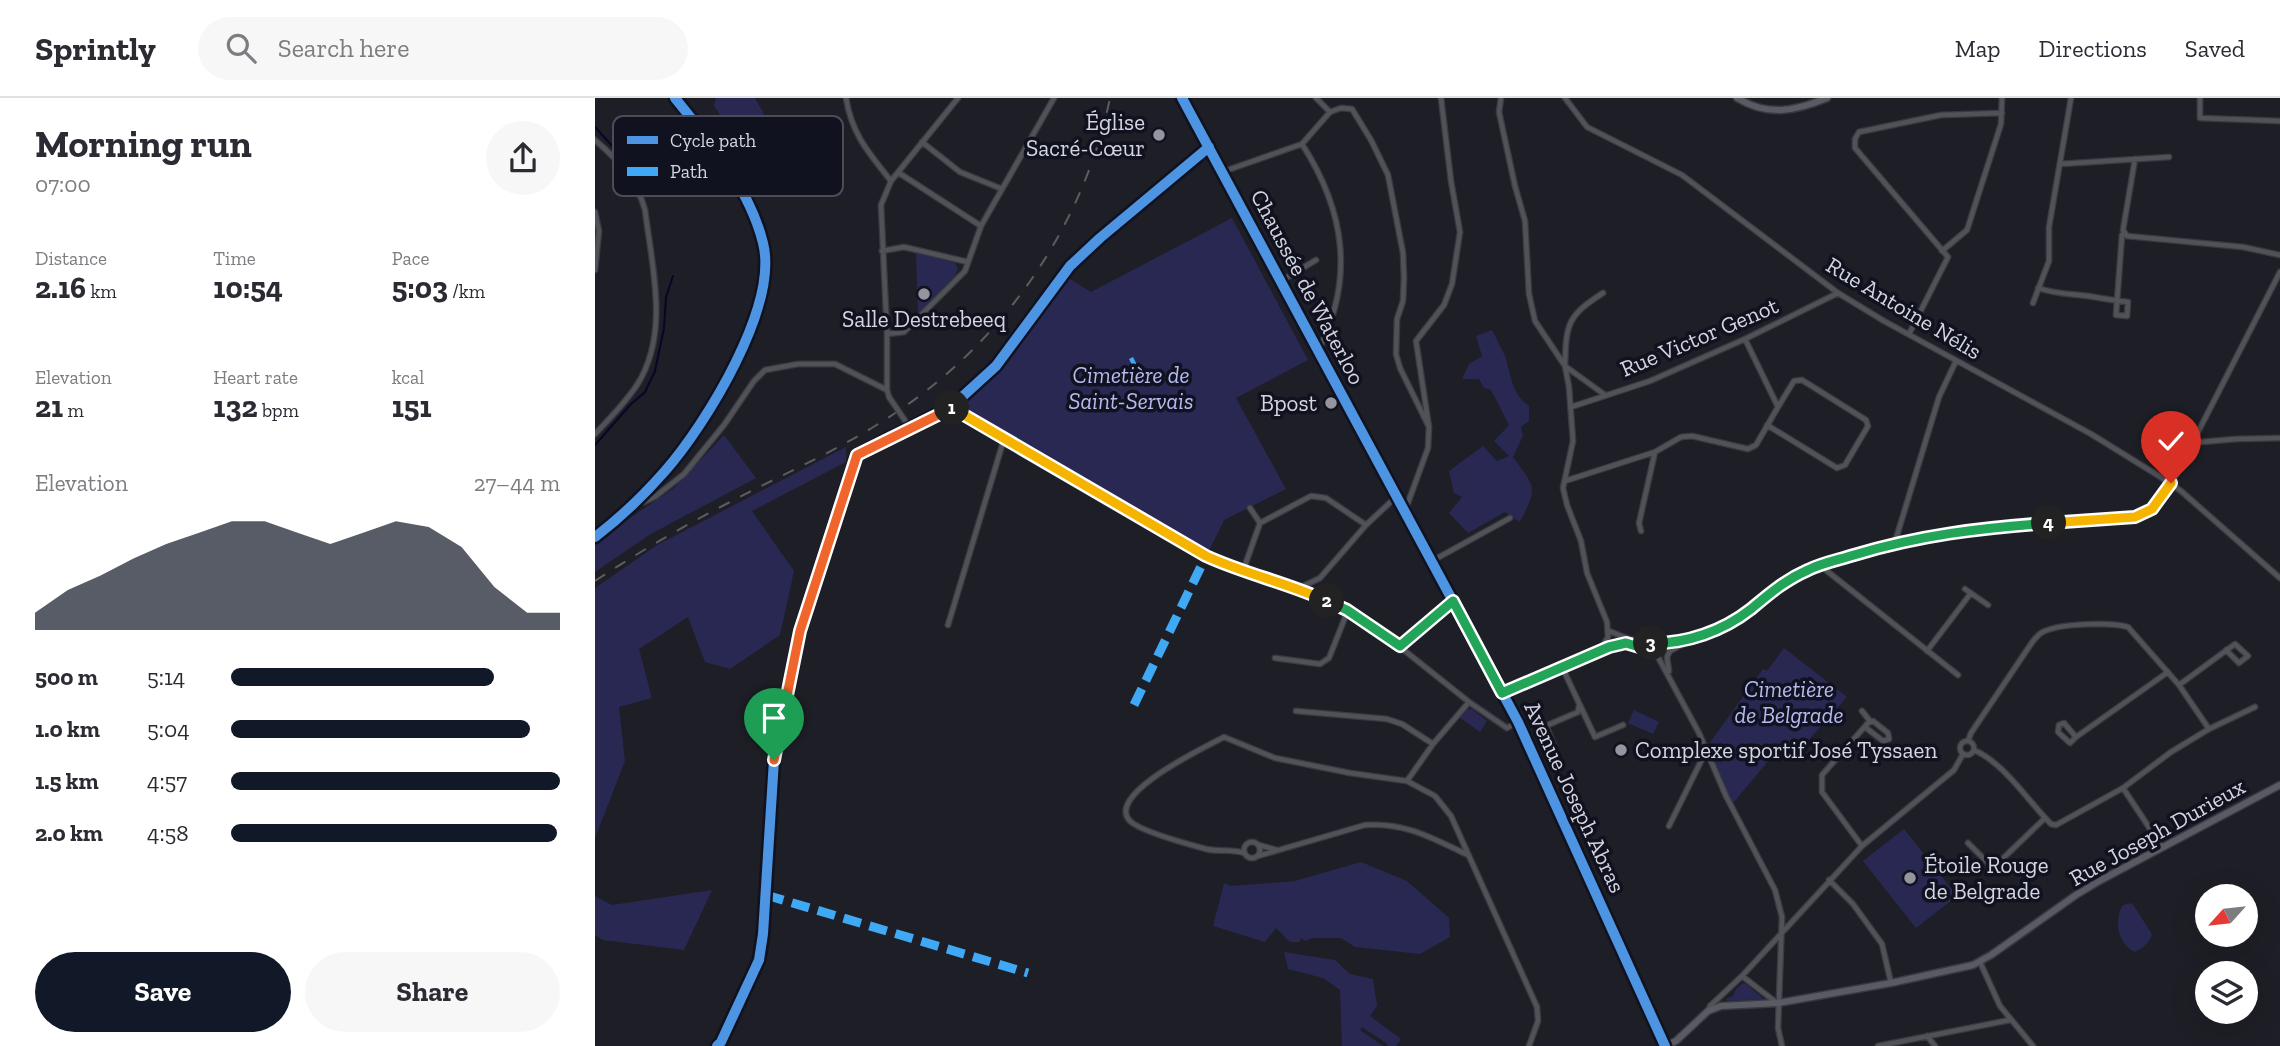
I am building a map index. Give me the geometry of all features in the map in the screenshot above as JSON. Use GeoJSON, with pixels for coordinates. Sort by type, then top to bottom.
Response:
{"type":"FeatureCollection","features":[{"type":"Feature","properties":{"kind":"main road","name":"Chaussée de Waterloo"},"geometry":{"type":"LineString","coordinates":[[1182,98],[1397,496]]}},
{"type":"Feature","properties":{"kind":"main road","name":"Avenue Joseph Abras"},"geometry":{"type":"LineString","coordinates":[[1397,496],[1518,722],[1665,1046]]}},
{"type":"Feature","properties":{"kind":"street"},"geometry":{"type":"LineString","coordinates":[[675,98],[688,116]]}},
{"type":"Feature","properties":{"kind":"street"},"geometry":{"type":"LineString","coordinates":[[846,98],[851,124],[859,140],[891,181]]}},
{"type":"Feature","properties":{"kind":"street"},"geometry":{"type":"LineString","coordinates":[[908,425],[887,390],[881,205],[891,181],[958,98]]}},
{"type":"Feature","properties":{"kind":"street"},"geometry":{"type":"LineString","coordinates":[[887,334],[904,332],[965,271],[981,226],[1054,98]]}},
{"type":"Feature","properties":{"kind":"street"},"geometry":{"type":"LineString","coordinates":[[1316,98],[1330,112]]}},
{"type":"Feature","properties":{"kind":"street"},"geometry":{"type":"LineString","coordinates":[[1405,512],[1425,462],[1429,427],[1416,341],[1444,305],[1452,284],[1459,232],[1441,98]]}},
{"type":"Feature","properties":{"kind":"street"},"geometry":{"type":"LineString","coordinates":[[1501,98],[1499,112],[1527,228],[1529,293],[1535,321],[1565,366],[1605,396]]}},
{"type":"Feature","properties":{"kind":"street","name":"Rue Antoine Nélis"},"geometry":{"type":"LineString","coordinates":[[1565,98],[1587,127],[1682,175],[1838,293],[2091,434],[2171,483],[2280,578]]}},
{"type":"Feature","properties":{"kind":"street"},"geometry":{"type":"LineString","coordinates":[[1737,98],[1757,108],[1780,111],[1799,109],[1827,98]]}},
{"type":"Feature","properties":{"kind":"street"},"geometry":{"type":"LineString","coordinates":[[1943,250],[1966,230],[2002,113],[2002,98]]}},
{"type":"Feature","properties":{"kind":"street"},"geometry":{"type":"LineString","coordinates":[[2033,303],[2049,261],[2049,227],[2071,98]]}},
{"type":"Feature","properties":{"kind":"street"},"geometry":{"type":"LineString","coordinates":[[2200,98],[2200,118],[2280,121]]}},
{"type":"Feature","properties":{"kind":"street"},"geometry":{"type":"LineString","coordinates":[[1222,172],[1302,145],[1330,112],[1341,108],[1352,109],[1388,175],[1403,253],[1403,301],[1397,319],[1396,354],[1400,368],[1429,427]]}},
{"type":"Feature","properties":{"kind":"street"},"geometry":{"type":"LineString","coordinates":[[1909,334],[1948,257],[1855,148],[1855,139],[1859,132],[1941,115],[2002,113]]}},
{"type":"Feature","properties":{"kind":"street"},"geometry":{"type":"LineString","coordinates":[[595,140],[613,158]]}},
{"type":"Feature","properties":{"kind":"street"},"geometry":{"type":"LineString","coordinates":[[922,142],[960,172],[1002,189]]}},
{"type":"Feature","properties":{"kind":"street"},"geometry":{"type":"LineString","coordinates":[[1302,145],[1330,198],[1337,229],[1342,276],[1335,311],[1318,351]]}},
{"type":"Feature","properties":{"kind":"street"},"geometry":{"type":"LineString","coordinates":[[717,1046],[759,960],[777,736],[800,631],[857,455],[908,425],[951,407],[996,366],[1070,267],[1100,238],[1209,147]]}},
{"type":"Feature","properties":{"kind":"street"},"geometry":{"type":"LineString","coordinates":[[2060,164],[2169,157]]}},
{"type":"Feature","properties":{"kind":"street"},"geometry":{"type":"LineString","coordinates":[[2135,159],[2123,230],[2127,236],[2243,247],[2280,255]]}},
{"type":"Feature","properties":{"kind":"street"},"geometry":{"type":"LineString","coordinates":[[899,173],[981,226]]}},
{"type":"Feature","properties":{"kind":"street"},"geometry":{"type":"LineString","coordinates":[[595,434],[625,401],[646,369],[655,337],[657,307],[641,196]]}},
{"type":"Feature","properties":{"kind":"street"},"geometry":{"type":"LineString","coordinates":[[595,537],[635,503],[679,454],[716,398],[738,357],[754,316],[764,277],[765,256],[763,242],[744,196]]}},
{"type":"Feature","properties":{"kind":"street"},"geometry":{"type":"LineString","coordinates":[[595,212],[599,231],[595,270]]}},
{"type":"Feature","properties":{"kind":"street"},"geometry":{"type":"LineString","coordinates":[[2038,288],[2055,294],[2118,301],[2122,235],[2125,233]]}},
{"type":"Feature","properties":{"kind":"street"},"geometry":{"type":"LineString","coordinates":[[882,251],[904,247],[968,262]]}},
{"type":"Feature","properties":{"kind":"street"},"geometry":{"type":"LineString","coordinates":[[1281,281],[1316,260]]}},
{"type":"Feature","properties":{"kind":"street"},"geometry":{"type":"LineString","coordinates":[[1671,677],[1667,657],[1670,651],[1731,622],[1784,582],[1809,569],[1895,542],[1934,534],[2135,517],[2152,509],[2171,483],[2280,272]]}},
{"type":"Feature","properties":{"kind":"street"},"geometry":{"type":"LineString","coordinates":[[1603,293],[1575,313],[1570,323],[1565,366],[1573,441],[1564,482],[1567,505],[1578,532],[1587,573],[1608,634],[1609,647]]}},
{"type":"Feature","properties":{"kind":"street","name":"Rue Victor Genot"},"geometry":{"type":"LineString","coordinates":[[1571,407],[1650,381],[1745,340],[1838,293]]}},
{"type":"Feature","properties":{"kind":"street"},"geometry":{"type":"LineString","coordinates":[[1745,340],[1779,407]]}},
{"type":"Feature","properties":{"kind":"street"},"geometry":{"type":"LineString","coordinates":[[1895,542],[1939,397],[1956,360]]}},
{"type":"Feature","properties":{"kind":"street"},"geometry":{"type":"LineString","coordinates":[[635,503],[656,496],[684,474],[765,370],[798,364],[835,364],[887,390]]}},
{"type":"Feature","properties":{"kind":"street"},"geometry":{"type":"LineString","coordinates":[[1564,482],[1655,452],[1681,437],[1692,436],[1748,449],[1756,445],[1767,425],[1794,381],[1802,380],[1866,419],[1868,426],[1845,465],[1837,468],[1767,425]]}},
{"type":"Feature","properties":{"kind":"street"},"geometry":{"type":"LineString","coordinates":[[951,407],[1206,556],[1243,571],[1299,588],[1347,610],[1400,646],[1469,702],[1507,727],[1518,722]]}},
{"type":"Feature","properties":{"kind":"street"},"geometry":{"type":"LineString","coordinates":[[2194,439],[2201,442],[2280,438]]}},
{"type":"Feature","properties":{"kind":"street"},"geometry":{"type":"LineString","coordinates":[[948,625],[1005,439]]}},
{"type":"Feature","properties":{"kind":"street"},"geometry":{"type":"LineString","coordinates":[[1641,531],[1640,523],[1655,452]]}},
{"type":"Feature","properties":{"kind":"street"},"geometry":{"type":"LineString","coordinates":[[1243,571],[1260,523],[1311,496],[1326,498],[1366,526]]}},
{"type":"Feature","properties":{"kind":"street"},"geometry":{"type":"LineString","coordinates":[[1299,588],[1320,579],[1366,526],[1397,496]]}},
{"type":"Feature","properties":{"kind":"street"},"geometry":{"type":"LineString","coordinates":[[1250,509],[1260,523]]}},
{"type":"Feature","properties":{"kind":"street"},"geometry":{"type":"LineString","coordinates":[[1431,561],[1510,519]]}},
{"type":"Feature","properties":{"kind":"street"},"geometry":{"type":"LineString","coordinates":[[1824,564],[1827,571],[1958,675]]}},
{"type":"Feature","properties":{"kind":"street"},"geometry":{"type":"LineString","coordinates":[[1965,589],[1988,605]]}},
{"type":"Feature","properties":{"kind":"street"},"geometry":{"type":"LineString","coordinates":[[1927,650],[1971,593]]}},
{"type":"Feature","properties":{"kind":"street"},"geometry":{"type":"LineString","coordinates":[[1400,646],[1453,601]]}},
{"type":"Feature","properties":{"kind":"street"},"geometry":{"type":"LineString","coordinates":[[1275,658],[1320,664],[1329,658],[1347,610]]}},
{"type":"Feature","properties":{"kind":"street"},"geometry":{"type":"LineString","coordinates":[[1665,1046],[1676,1041],[1708,1011],[1862,846],[1954,770],[1963,754],[1960,745],[1968,741],[2033,641],[2041,633],[2052,629],[2118,624],[2128,627],[2179,685],[2209,729]]}},
{"type":"Feature","properties":{"kind":"street"},"geometry":{"type":"LineString","coordinates":[[1608,634],[1661,644],[1670,647],[1670,651]]}},
{"type":"Feature","properties":{"kind":"street"},"geometry":{"type":"LineString","coordinates":[[1601,650],[1608,634]]}},
{"type":"Feature","properties":{"kind":"street"},"geometry":{"type":"LineString","coordinates":[[1618,636],[1621,641],[1619,645]]}},
{"type":"Feature","properties":{"kind":"street"},"geometry":{"type":"LineString","coordinates":[[1661,644],[1691,640]]}},
{"type":"Feature","properties":{"kind":"street"},"geometry":{"type":"LineString","coordinates":[[1646,649],[1647,645],[1653,642]]}},
{"type":"Feature","properties":{"kind":"street"},"geometry":{"type":"LineString","coordinates":[[2179,685],[2226,650],[2235,644],[2248,656],[2239,663],[2226,650]]}},
{"type":"Feature","properties":{"kind":"street"},"geometry":{"type":"LineString","coordinates":[[1502,693],[1609,647],[1635,645],[1658,657],[1671,677],[1707,749],[1726,796],[1775,890],[1782,917],[1778,1003],[1778,1028],[1782,1046]]}},
{"type":"Feature","properties":{"kind":"street"},"geometry":{"type":"LineString","coordinates":[[1658,657],[1667,657]]}},
{"type":"Feature","properties":{"kind":"street"},"geometry":{"type":"LineString","coordinates":[[1562,667],[1595,737],[1623,724]]}},
{"type":"Feature","properties":{"kind":"street"},"geometry":{"type":"LineString","coordinates":[[2076,737],[2064,723],[2059,725],[2058,732],[2070,743],[2168,672]]}},
{"type":"Feature","properties":{"kind":"street"},"geometry":{"type":"LineString","coordinates":[[1553,743],[1546,728],[1578,712],[1578,701]]}},
{"type":"Feature","properties":{"kind":"street"},"geometry":{"type":"LineString","coordinates":[[1407,781],[1433,744],[1469,702]]}},
{"type":"Feature","properties":{"kind":"street"},"geometry":{"type":"LineString","coordinates":[[1974,750],[1983,754],[2022,791],[2051,824],[2056,825],[2123,788],[2171,752],[2209,729],[2255,707]]}},
{"type":"Feature","properties":{"kind":"street"},"geometry":{"type":"LineString","coordinates":[[1296,710],[1387,719],[1402,724],[1433,744]]}},
{"type":"Feature","properties":{"kind":"street"},"geometry":{"type":"LineString","coordinates":[[1861,711],[1870,722],[1873,721],[1888,733],[1889,739],[1883,741],[1865,727]]}},
{"type":"Feature","properties":{"kind":"street"},"geometry":{"type":"LineString","coordinates":[[1862,846],[1822,792],[1821,784],[1822,775],[1870,722]]}},
{"type":"Feature","properties":{"kind":"street"},"geometry":{"type":"LineString","coordinates":[[1469,855],[1409,828],[1378,824],[1357,827],[1251,859],[1244,852],[1208,850],[1145,829],[1130,821],[1127,815],[1128,805],[1138,790],[1167,767],[1224,737],[1275,758],[1407,781],[1435,796],[1446,808],[1469,855],[1537,1007],[1538,1021],[1529,1046]]}},
{"type":"Feature","properties":{"kind":"street"},"geometry":{"type":"LineString","coordinates":[[1968,741],[1972,743],[1974,750]]}},
{"type":"Feature","properties":{"kind":"street"},"geometry":{"type":"LineString","coordinates":[[1669,826],[1707,749]]}},
{"type":"Feature","properties":{"kind":"street"},"geometry":{"type":"LineString","coordinates":[[1963,754],[1969,755],[1974,750]]}},
{"type":"Feature","properties":{"kind":"street","name":"Rue Joseph Durieux"},"geometry":{"type":"LineString","coordinates":[[1708,1011],[1721,1006],[1778,1003],[1891,983],[1954,971],[1980,961],[2015,940],[2076,895],[2280,785]]}},
{"type":"Feature","properties":{"kind":"street"},"geometry":{"type":"LineString","coordinates":[[2123,788],[2162,847]]}},
{"type":"Feature","properties":{"kind":"street"},"geometry":{"type":"LineString","coordinates":[[1968,843],[1993,868],[2045,818]]}},
{"type":"Feature","properties":{"kind":"street"},"geometry":{"type":"LineString","coordinates":[[1244,852],[1248,843],[1253,842],[1278,850]]}},
{"type":"Feature","properties":{"kind":"street"},"geometry":{"type":"LineString","coordinates":[[1258,845],[1258,856]]}},
{"type":"Feature","properties":{"kind":"street"},"geometry":{"type":"LineString","coordinates":[[1829,880],[1853,904],[1882,944],[1891,983]]}},
{"type":"Feature","properties":{"kind":"street"},"geometry":{"type":"LineString","coordinates":[[1980,961],[1992,993],[2010,1020],[2033,1046]]}},
{"type":"Feature","properties":{"kind":"street"},"geometry":{"type":"LineString","coordinates":[[1742,976],[1778,1003]]}},
{"type":"Feature","properties":{"kind":"street"},"geometry":{"type":"LineString","coordinates":[[1878,1046],[2010,1020]]}},
{"type":"Feature","properties":{"kind":"street"},"geometry":{"type":"LineString","coordinates":[[1927,1037],[1935,1046]]}},
{"type":"Feature","properties":{"kind":"green space"},"geometry":{"type":"Polygon","coordinates":[[[716,98],[755,98],[765,116],[721,116],[714,106],[716,98]]]}},
{"type":"Feature","properties":{"kind":"green space","name":"Cimetière de Saint-Servais"},"geometry":{"type":"Polygon","coordinates":[[[1232,218],[1308,360],[1236,398],[1286,489],[1224,520],[1208,553],[961,411],[959,407],[1026,336],[1067,277],[1091,292],[1232,218]]]}},
{"type":"Feature","properties":{"kind":"green space"},"geometry":{"type":"Polygon","coordinates":[[[916,253],[955,263],[958,269],[955,276],[918,314],[916,253]]]}},
{"type":"Feature","properties":{"kind":"green space"},"geometry":{"type":"Polygon","coordinates":[[[1492,330],[1505,356],[1515,389],[1529,406],[1529,421],[1521,427],[1523,436],[1513,457],[1530,482],[1532,494],[1520,522],[1505,512],[1468,533],[1449,513],[1462,497],[1454,493],[1449,471],[1483,446],[1497,461],[1509,456],[1494,441],[1509,425],[1491,390],[1484,388],[1479,379],[1462,379],[1469,364],[1482,356],[1476,336],[1492,330]]]}},
{"type":"Feature","properties":{"kind":"green space"},"geometry":{"type":"Polygon","coordinates":[[[724,435],[756,478],[649,535],[595,572],[595,542],[674,488],[724,435]]]}},
{"type":"Feature","properties":{"kind":"green space"},"geometry":{"type":"Polygon","coordinates":[[[846,447],[846,462],[752,511],[794,571],[780,635],[730,669],[705,662],[688,617],[639,649],[652,698],[619,707],[625,761],[595,838],[595,588],[657,545],[846,447]]]}},
{"type":"Feature","properties":{"kind":"green space","name":"Cimetière de Belgrade"},"geometry":{"type":"Polygon","coordinates":[[[1784,648],[1847,697],[1798,752],[1785,741],[1734,802],[1730,799],[1710,749],[1711,741],[1763,669],[1767,671],[1784,648]]]}},
{"type":"Feature","properties":{"kind":"green space"},"geometry":{"type":"Polygon","coordinates":[[[1472,709],[1487,721],[1480,732],[1459,717],[1465,710],[1472,709]]]}},
{"type":"Feature","properties":{"kind":"green space"},"geometry":{"type":"Polygon","coordinates":[[[1634,710],[1659,722],[1653,734],[1628,723],[1634,710]]]}},
{"type":"Feature","properties":{"kind":"green space","name":"Étoile Rouge de Belgrade"},"geometry":{"type":"Polygon","coordinates":[[[1904,829],[1957,896],[1916,928],[1863,861],[1904,829]]]}},
{"type":"Feature","properties":{"kind":"green space"},"geometry":{"type":"Polygon","coordinates":[[[1361,862],[1407,881],[1449,918],[1450,937],[1420,954],[1355,947],[1341,938],[1312,938],[1306,941],[1300,938],[1300,942],[1290,942],[1276,928],[1265,942],[1213,926],[1224,883],[1231,886],[1295,881],[1361,862]]]}},
{"type":"Feature","properties":{"kind":"green space"},"geometry":{"type":"Polygon","coordinates":[[[712,890],[684,950],[603,940],[595,935],[595,896],[612,905],[712,890]]]}},
{"type":"Feature","properties":{"kind":"green space"},"geometry":{"type":"Polygon","coordinates":[[[2132,903],[2152,934],[2145,945],[2134,952],[2124,943],[2118,924],[2123,905],[2132,903]]]}},
{"type":"Feature","properties":{"kind":"green space"},"geometry":{"type":"Polygon","coordinates":[[[1284,952],[1335,960],[1350,974],[1373,979],[1377,1006],[1370,1016],[1401,1039],[1396,1046],[1388,1046],[1362,1027],[1360,1030],[1383,1046],[1342,1046],[1340,990],[1323,978],[1288,969],[1284,952]]]}},
{"type":"Feature","properties":{"kind":"green space"},"geometry":{"type":"Polygon","coordinates":[[[1743,983],[1764,999],[1728,1001],[1726,999],[1733,996],[1743,983]]]}},
{"type":"Feature","properties":{"kind":"waterway"},"geometry":{"type":"LineString","coordinates":[[595,127],[613,147]]}},
{"type":"Feature","properties":{"kind":"waterway"},"geometry":{"type":"LineString","coordinates":[[595,445],[645,392],[655,371],[664,328],[666,297],[673,276]]}},
{"type":"Feature","properties":{"kind":"railway"},"geometry":{"type":"LineString","coordinates":[[595,581],[697,520],[867,431],[927,390],[965,357],[999,321],[1030,281],[1057,238],[1079,193],[1097,146],[1110,98]]}},
{"type":"Feature","properties":{"kind":"marked path"},"geometry":{"type":"LineString","coordinates":[[1131,363],[1135,361]]}},
{"type":"Feature","properties":{"kind":"marked path"},"geometry":{"type":"LineString","coordinates":[[1134,705],[1206,556]]}},
{"type":"Feature","properties":{"kind":"marked path"},"geometry":{"type":"LineString","coordinates":[[766,895],[1028,973]]}},
{"type":"Feature","properties":{"kind":"cycle path"},"geometry":{"type":"LineString","coordinates":[[675,98],[689,116]]}},
{"type":"Feature","properties":{"kind":"cycle path"},"geometry":{"type":"LineString","coordinates":[[1182,98],[1518,722],[1665,1046]]}},
{"type":"Feature","properties":{"kind":"cycle path"},"geometry":{"type":"LineString","coordinates":[[717,1046],[759,960],[774,760],[800,631],[857,455],[951,407],[996,366],[1070,266],[1209,147]]}},
{"type":"Feature","properties":{"kind":"cycle path"},"geometry":{"type":"LineString","coordinates":[[595,537],[623,514],[682,450],[718,395],[750,330],[760,299],[765,269],[763,243],[745,196]]}},
{"type":"Feature","properties":{"kind":"place","name":"Église Sacré-Cœur"},"geometry":{"type":"Point","coordinates":[1159,135]}},
{"type":"Feature","properties":{"kind":"place","name":"Salle Destrebeeq"},"geometry":{"type":"Point","coordinates":[924,294]}},
{"type":"Feature","properties":{"kind":"place","name":"Bpost"},"geometry":{"type":"Point","coordinates":[1331,403]}},
{"type":"Feature","properties":{"kind":"place","name":"Complexe sportif José Tyssaen"},"geometry":{"type":"Point","coordinates":[1621,750]}},
{"type":"Feature","properties":{"kind":"place","name":"Étoile Rouge de Belgrade"},"geometry":{"type":"Point","coordinates":[1910,878]}},
{"type":"Feature","properties":{"kind":"route"},"geometry":{"type":"LineString","coordinates":[[774,760],[800,631],[857,455],[951,407],[1206,556],[1243,571],[1299,588],[1347,610],[1400,646],[1453,601],[1502,693],[1609,647],[1626,643],[1646,649],[1647,645],[1653,642],[1661,644],[1691,640],[1731,622],[1784,582],[1809,569],[1895,542],[1934,534],[2007,526],[2135,517],[2152,509],[2171,483]]}}]}
